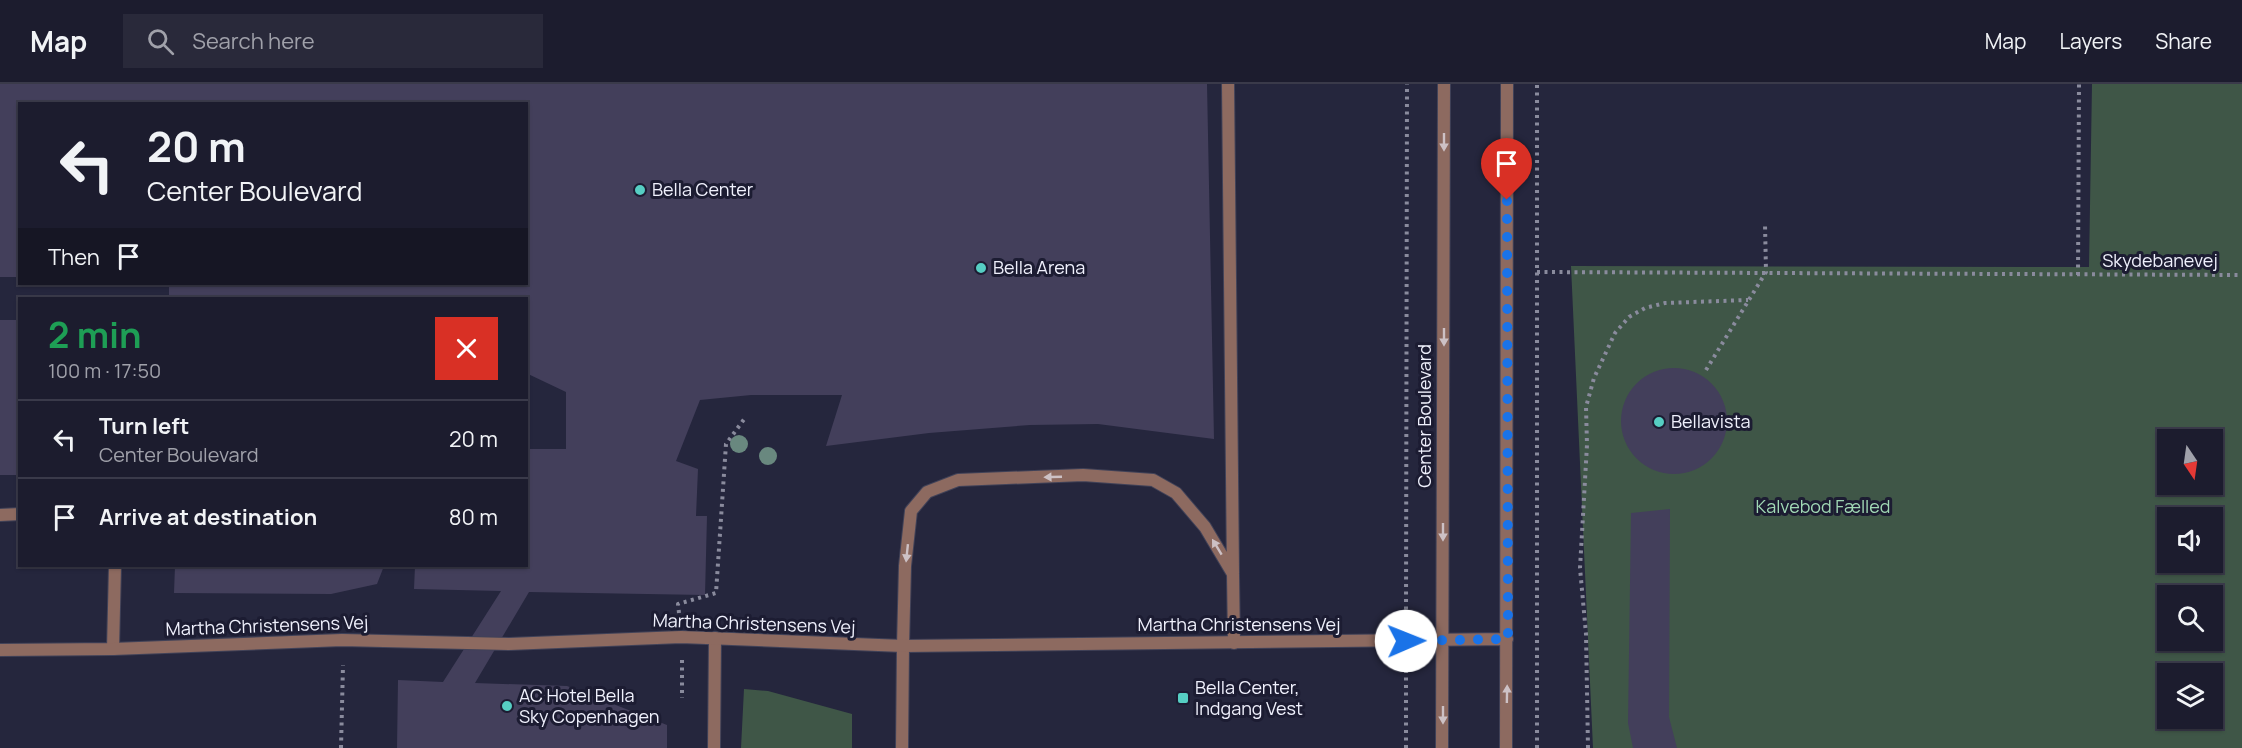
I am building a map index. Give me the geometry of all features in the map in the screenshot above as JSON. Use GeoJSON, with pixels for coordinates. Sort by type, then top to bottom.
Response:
{"type":"FeatureCollection","features":[{"type":"Feature","properties":{"kind":"street"},"geometry":{"type":"LineString","coordinates":[[1228,84],[1234,643]]}},
{"type":"Feature","properties":{"kind":"street","name":"Center Boulevard"},"geometry":{"type":"LineString","coordinates":[[1442,748],[1444,84]]}},
{"type":"Feature","properties":{"kind":"street"},"geometry":{"type":"LineString","coordinates":[[1506,748],[1508,639],[1507,84]]}},
{"type":"Feature","properties":{"kind":"street"},"geometry":{"type":"LineString","coordinates":[[902,748],[905,566],[911,511],[927,492],[958,480],[1083,475],[1153,480],[1176,493],[1205,527],[1233,574]]}},
{"type":"Feature","properties":{"kind":"street"},"geometry":{"type":"LineString","coordinates":[[0,515],[18,514]]}},
{"type":"Feature","properties":{"kind":"street"},"geometry":{"type":"LineString","coordinates":[[113,649],[115,567]]}},
{"type":"Feature","properties":{"kind":"street","name":"Martha Christensens Vej"},"geometry":{"type":"LineString","coordinates":[[0,650],[113,649],[342,640],[509,644],[681,637],[903,646],[1508,639]]}},
{"type":"Feature","properties":{"kind":"street"},"geometry":{"type":"LineString","coordinates":[[714,748],[715,638]]}},
{"type":"Feature","properties":{"kind":"path"},"geometry":{"type":"LineString","coordinates":[[1406,748],[1407,84]]}},
{"type":"Feature","properties":{"kind":"path"},"geometry":{"type":"LineString","coordinates":[[1537,84],[1537,748]]}},
{"type":"Feature","properties":{"kind":"path"},"geometry":{"type":"LineString","coordinates":[[2078,275],[2079,84]]}},
{"type":"Feature","properties":{"kind":"path"},"geometry":{"type":"LineString","coordinates":[[1706,370],[1766,272],[1765,224]]}},
{"type":"Feature","properties":{"kind":"path","name":"Skydebanevej"},"geometry":{"type":"LineString","coordinates":[[1537,272],[2242,275]]}},
{"type":"Feature","properties":{"kind":"path"},"geometry":{"type":"LineString","coordinates":[[1588,748],[1586,634],[1580,568],[1587,445],[1586,407],[1594,378],[1615,333],[1629,317],[1646,308],[1665,303],[1748,300]]}},
{"type":"Feature","properties":{"kind":"path"},"geometry":{"type":"LineString","coordinates":[[716,593],[726,444],[745,418]]}},
{"type":"Feature","properties":{"kind":"path"},"geometry":{"type":"LineString","coordinates":[[341,748],[342,640]]}},
{"type":"Feature","properties":{"kind":"green space","name":"Kalvebod Fælled"},"geometry":{"type":"Polygon","coordinates":[[[2092,84],[2242,84],[2242,748],[1593,748],[1571,266],[2089,267],[2092,84]]]}},
{"type":"Feature","properties":{"kind":"green space"},"geometry":{"type":"Polygon","coordinates":[[[744,689],[768,691],[852,714],[852,748],[741,748],[744,689]]]}},
{"type":"Feature","properties":{"kind":"building"},"geometry":{"type":"Polygon","coordinates":[[[0,84],[1207,84],[1214,439],[1098,424],[1030,425],[929,433],[826,446],[842,395],[751,395],[700,400],[676,461],[698,469],[696,516],[707,516],[705,595],[529,592],[475,683],[567,686],[667,725],[667,748],[397,748],[398,680],[443,682],[501,591],[414,589],[415,567],[528,567],[528,449],[566,449],[566,392],[528,374],[528,297],[169,297],[169,285],[528,285],[528,102],[18,102],[18,277],[0,277],[0,84]]]}},
{"type":"Feature","properties":{"kind":"building"},"geometry":{"type":"Polygon","coordinates":[[[0,320],[18,320],[18,475],[0,475],[0,320]]]}},
{"type":"Feature","properties":{"kind":"building"},"geometry":{"type":"Polygon","coordinates":[[[1674,368],[1694,372],[1712,383],[1723,401],[1727,421],[1723,441],[1712,459],[1694,470],[1674,474],[1654,470],[1636,459],[1625,441],[1621,421],[1625,401],[1636,383],[1654,372],[1674,368]]]}},
{"type":"Feature","properties":{"kind":"building"},"geometry":{"type":"Polygon","coordinates":[[[1670,509],[1669,717],[1677,748],[1633,748],[1628,723],[1631,513],[1670,509]]]}},
{"type":"Feature","properties":{"kind":"building"},"geometry":{"type":"Polygon","coordinates":[[[175,567],[384,567],[377,584],[331,594],[174,593],[175,567]]]}},
{"type":"Feature","properties":{"kind":"place","name":"Bella Center"},"geometry":{"type":"Point","coordinates":[640,190]}},
{"type":"Feature","properties":{"kind":"place","name":"Bella Arena"},"geometry":{"type":"Point","coordinates":[981,268]}},
{"type":"Feature","properties":{"kind":"place","name":"Bellavista"},"geometry":{"type":"Point","coordinates":[1659,422]}},
{"type":"Feature","properties":{"kind":"place","name":"Bella Center, Indgang Vest"},"geometry":{"type":"Point","coordinates":[1183,698]}},
{"type":"Feature","properties":{"kind":"place","name":"AC Hotel Bella Sky Copenhagen"},"geometry":{"type":"Point","coordinates":[507,706]}},
{"type":"Feature","properties":{"kind":"route"},"geometry":{"type":"LineString","coordinates":[[1406,641],[1508,639],[1507,200]]}}]}
